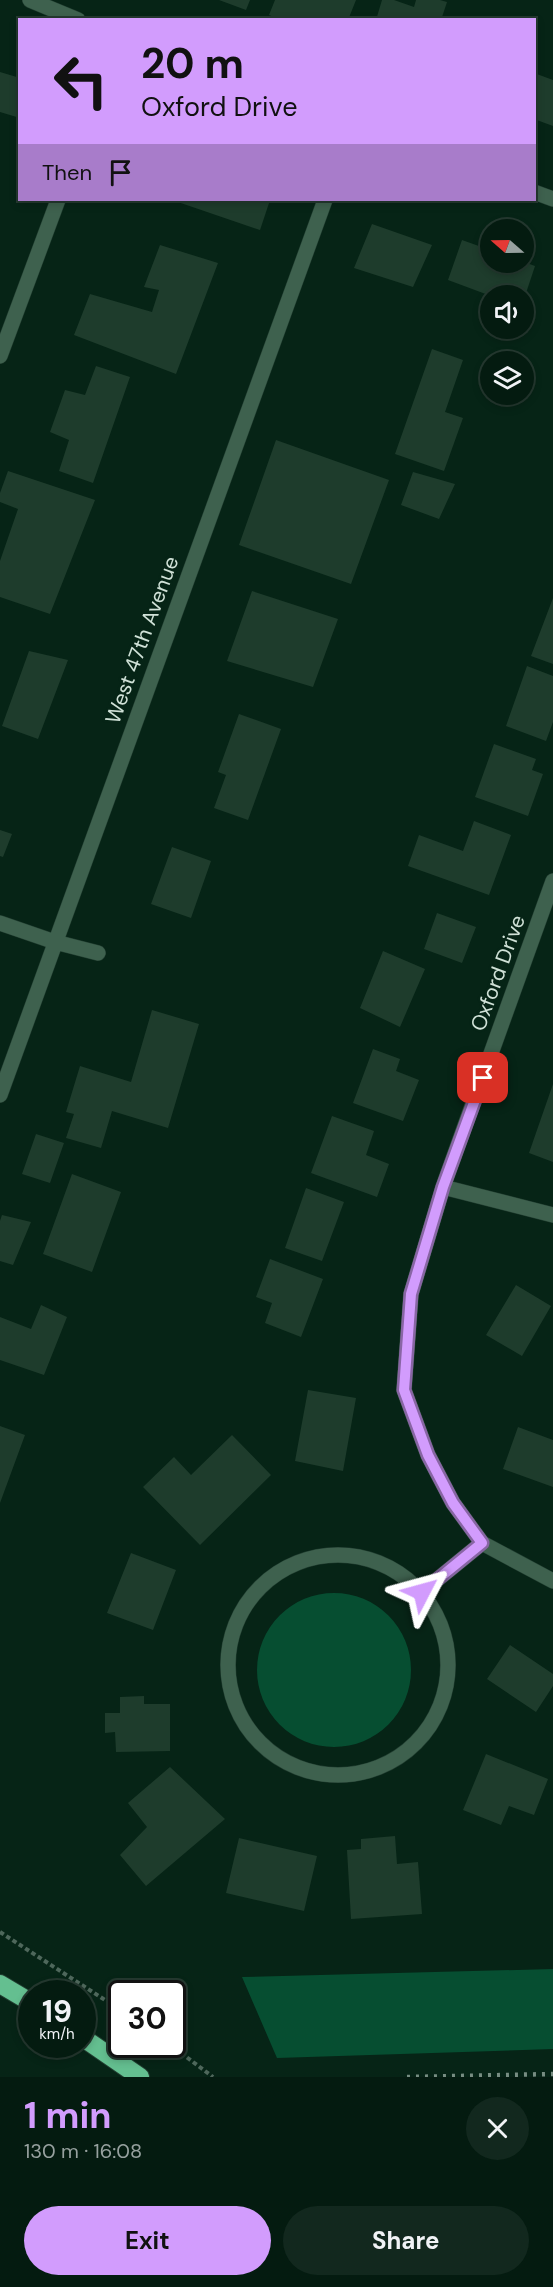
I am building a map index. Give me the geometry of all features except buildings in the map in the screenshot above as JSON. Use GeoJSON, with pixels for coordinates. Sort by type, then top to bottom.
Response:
{"type":"FeatureCollection","features":[{"type":"Feature","properties":{"kind":"highway"},"geometry":{"type":"LineString","coordinates":[[0,1984],[18,1995]]}},
{"type":"Feature","properties":{"kind":"highway"},"geometry":{"type":"LineString","coordinates":[[96,2047],[140,2077]]}},
{"type":"Feature","properties":{"kind":"street"},"geometry":{"type":"LineString","coordinates":[[30,0],[73,18]]}},
{"type":"Feature","properties":{"kind":"street"},"geometry":{"type":"LineString","coordinates":[[536,193],[553,199]]}},
{"type":"Feature","properties":{"kind":"street"},"geometry":{"type":"LineString","coordinates":[[0,356],[58,201]]}},
{"type":"Feature","properties":{"kind":"street","name":"West 47th Avenue"},"geometry":{"type":"LineString","coordinates":[[0,1095],[325,201]]}},
{"type":"Feature","properties":{"kind":"street","name":"Oxford Drive"},"geometry":{"type":"LineString","coordinates":[[553,881],[443,1187],[411,1294],[404,1390],[428,1455],[453,1503],[482,1543],[553,1581]]}},
{"type":"Feature","properties":{"kind":"street"},"geometry":{"type":"LineString","coordinates":[[0,923],[55,942],[98,953]]}},
{"type":"Feature","properties":{"kind":"street"},"geometry":{"type":"LineString","coordinates":[[443,1187],[553,1215]]}},
{"type":"Feature","properties":{"kind":"street"},"geometry":{"type":"LineString","coordinates":[[422,1592],[482,1543]]}},
{"type":"Feature","properties":{"kind":"street"},"geometry":{"type":"LineString","coordinates":[[328,1555],[352,1556],[363,1557],[396,1570],[422,1592],[441,1622],[449,1656],[446,1690],[434,1722],[411,1749],[382,1768],[349,1776],[314,1774],[281,1761],[255,1739],[236,1709],[228,1676],[229,1652],[230,1641],[243,1609],[265,1582],[295,1563],[328,1555]]}},
{"type":"Feature","properties":{"kind":"path"},"geometry":{"type":"LineString","coordinates":[[0,1932],[108,2002]]}},
{"type":"Feature","properties":{"kind":"path"},"geometry":{"type":"LineString","coordinates":[[186,2057],[213,2077]]}},
{"type":"Feature","properties":{"kind":"green space"},"geometry":{"type":"Polygon","coordinates":[[[334,1593],[349,1594],[363,1599],[377,1606],[388,1616],[398,1627],[405,1641],[410,1655],[410,1685],[405,1699],[398,1713],[388,1724],[377,1734],[363,1741],[349,1746],[334,1747],[319,1746],[305,1741],[291,1734],[280,1724],[270,1713],[263,1699],[258,1685],[257,1670],[258,1655],[263,1641],[270,1627],[280,1616],[291,1606],[305,1599],[319,1594],[334,1593]]]}},
{"type":"Feature","properties":{"kind":"green space"},"geometry":{"type":"Polygon","coordinates":[[[553,1969],[553,2049],[277,2058],[242,1977],[553,1969]]]}},
{"type":"Feature","properties":{"kind":"railway"},"geometry":{"type":"LineString","coordinates":[[407,2077],[553,2074]]}},
{"type":"Feature","properties":{"kind":"route"},"geometry":{"type":"LineString","coordinates":[[422,1592],[482,1543],[453,1503],[428,1455],[404,1390],[411,1294],[443,1187],[483,1078]]}}]}
